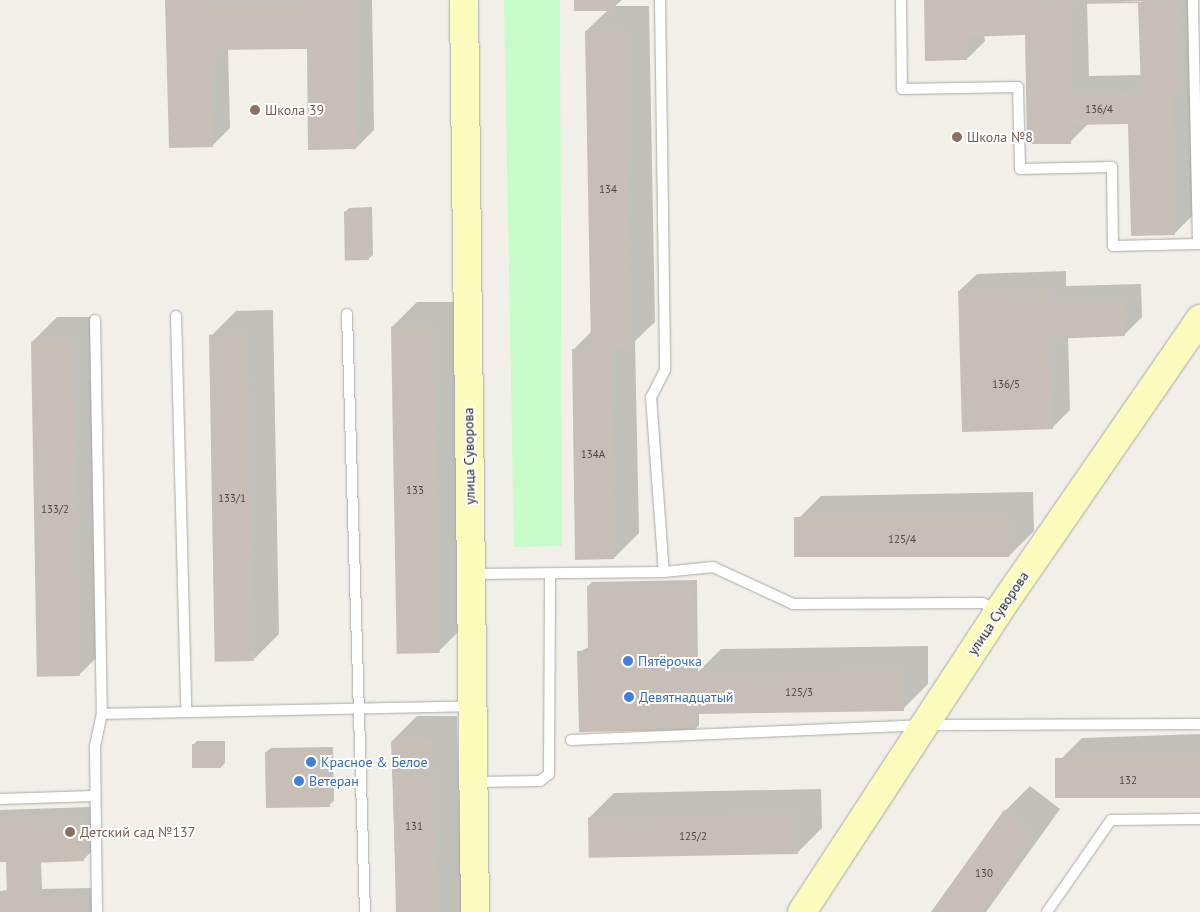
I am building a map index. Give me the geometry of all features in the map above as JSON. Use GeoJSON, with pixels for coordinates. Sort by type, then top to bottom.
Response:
{"type":"FeatureCollection","features":[{"type":"Feature","properties":{"kind":"street","name":"улица Суворова"},"geometry":{"type":"LineString","coordinates":[[464,0],[476,912]]}},
{"type":"Feature","properties":{"kind":"street","name":"улица Суворова"},"geometry":{"type":"LineString","coordinates":[[802,912],[927,725],[998,612],[1200,319]]}},
{"type":"Feature","properties":{"kind":"lane"},"geometry":{"type":"LineString","coordinates":[[660,0],[665,370],[652,397],[664,572]]}},
{"type":"Feature","properties":{"kind":"lane"},"geometry":{"type":"LineString","coordinates":[[901,0],[902,89],[1018,87],[1020,169],[1112,167],[1113,246],[1198,244],[1193,0]]}},
{"type":"Feature","properties":{"kind":"lane"},"geometry":{"type":"LineString","coordinates":[[347,314],[365,912]]}},
{"type":"Feature","properties":{"kind":"lane"},"geometry":{"type":"LineString","coordinates":[[176,316],[186,712]]}},
{"type":"Feature","properties":{"kind":"lane"},"geometry":{"type":"LineString","coordinates":[[95,320],[102,714],[95,746],[97,912]]}},
{"type":"Feature","properties":{"kind":"lane"},"geometry":{"type":"LineString","coordinates":[[471,574],[664,572],[713,568],[793,604],[983,603],[998,612]]}},
{"type":"Feature","properties":{"kind":"lane"},"geometry":{"type":"LineString","coordinates":[[474,782],[540,781],[549,774],[550,574]]}},
{"type":"Feature","properties":{"kind":"lane"},"geometry":{"type":"LineString","coordinates":[[102,714],[474,706]]}},
{"type":"Feature","properties":{"kind":"lane"},"geometry":{"type":"LineString","coordinates":[[571,740],[927,725],[1200,724]]}},
{"type":"Feature","properties":{"kind":"lane"},"geometry":{"type":"LineString","coordinates":[[0,799],[95,796]]}},
{"type":"Feature","properties":{"kind":"lane"},"geometry":{"type":"LineString","coordinates":[[1047,912],[1111,820],[1200,819]]}},
{"type":"Feature","properties":{"kind":"green space"},"geometry":{"type":"Polygon","coordinates":[[[504,0],[560,0],[562,546],[514,547],[504,0]]]}},
{"type":"Feature","properties":{"kind":"building"},"geometry":{"type":"Polygon","coordinates":[[[165,0],[209,0],[209,6],[306,5],[306,0],[354,0],[356,149],[308,150],[307,49],[210,50],[213,147],[169,148],[165,0]]]}},
{"type":"Feature","properties":{"kind":"building"},"geometry":{"type":"Polygon","coordinates":[[[574,0],[613,0],[613,11],[574,11],[574,0]]]}},
{"type":"Feature","properties":{"kind":"building"},"geometry":{"type":"Polygon","coordinates":[[[924,0],[1180,2],[1182,91],[1172,91],[1175,235],[1131,236],[1128,124],[1070,125],[1071,144],[1027,144],[1025,35],[967,37],[967,60],[925,61],[924,0]],[[1138,3],[1070,4],[1072,94],[1141,92],[1138,3]]]}},
{"type":"Feature","properties":{"kind":"building"},"geometry":{"type":"Polygon","coordinates":[[[625,30],[630,348],[611,348],[614,559],[575,560],[572,349],[591,349],[585,31],[625,30]]]}},
{"type":"Feature","properties":{"kind":"building"},"geometry":{"type":"Polygon","coordinates":[[[344,211],[368,211],[369,260],[345,260],[344,211]]]}},
{"type":"Feature","properties":{"kind":"building"},"geometry":{"type":"Polygon","coordinates":[[[1049,288],[1049,303],[1124,301],[1125,336],[1050,339],[1053,429],[962,432],[958,291],[1049,288]]]}},
{"type":"Feature","properties":{"kind":"building"},"geometry":{"type":"Polygon","coordinates":[[[434,326],[440,653],[397,654],[391,327],[434,326]]]}},
{"type":"Feature","properties":{"kind":"building"},"geometry":{"type":"Polygon","coordinates":[[[248,334],[254,661],[215,662],[209,335],[248,334]]]}},
{"type":"Feature","properties":{"kind":"building"},"geometry":{"type":"Polygon","coordinates":[[[74,341],[80,676],[37,677],[31,342],[74,341]]]}},
{"type":"Feature","properties":{"kind":"building"},"geometry":{"type":"Polygon","coordinates":[[[794,517],[1009,517],[1009,557],[794,557],[794,517]]]}},
{"type":"Feature","properties":{"kind":"building"},"geometry":{"type":"Polygon","coordinates":[[[693,584],[694,674],[903,670],[904,711],[695,714],[695,730],[579,732],[577,651],[588,651],[587,586],[693,584]]]}},
{"type":"Feature","properties":{"kind":"building"},"geometry":{"type":"Polygon","coordinates":[[[432,740],[438,912],[397,912],[391,741],[432,740]]]}},
{"type":"Feature","properties":{"kind":"building"},"geometry":{"type":"Polygon","coordinates":[[[192,744],[221,744],[221,768],[192,768],[192,744]]]}},
{"type":"Feature","properties":{"kind":"building"},"geometry":{"type":"Polygon","coordinates":[[[329,751],[330,807],[266,808],[265,752],[329,751]]]}},
{"type":"Feature","properties":{"kind":"building"},"geometry":{"type":"Polygon","coordinates":[[[1055,758],[1200,758],[1200,798],[1055,798],[1055,758]]]}},
{"type":"Feature","properties":{"kind":"building"},"geometry":{"type":"Polygon","coordinates":[[[1004,810],[1036,834],[981,912],[931,912],[1004,810]]]}},
{"type":"Feature","properties":{"kind":"building"},"geometry":{"type":"Polygon","coordinates":[[[797,814],[798,854],[589,858],[588,818],[797,814]]]}},
{"type":"Feature","properties":{"kind":"building"},"geometry":{"type":"Polygon","coordinates":[[[82,816],[84,861],[33,863],[33,898],[82,897],[83,912],[0,912],[0,899],[7,899],[6,862],[0,862],[0,818],[82,816]]]}},
{"type":"Feature","properties":{"kind":"place","name":"Школа 39"},"geometry":{"type":"Point","coordinates":[255,110]}},
{"type":"Feature","properties":{"kind":"place","name":"Школа №8"},"geometry":{"type":"Point","coordinates":[957,137]}},
{"type":"Feature","properties":{"kind":"place","name":"Пятёрочка"},"geometry":{"type":"Point","coordinates":[628,661]}},
{"type":"Feature","properties":{"kind":"place","name":"Девятнадцатый"},"geometry":{"type":"Point","coordinates":[629,697]}},
{"type":"Feature","properties":{"kind":"place","name":"Красное & Белое"},"geometry":{"type":"Point","coordinates":[311,762]}},
{"type":"Feature","properties":{"kind":"place","name":"Ветеран"},"geometry":{"type":"Point","coordinates":[299,781]}},
{"type":"Feature","properties":{"kind":"place","name":"Детский сад №137"},"geometry":{"type":"Point","coordinates":[70,832]}}]}
